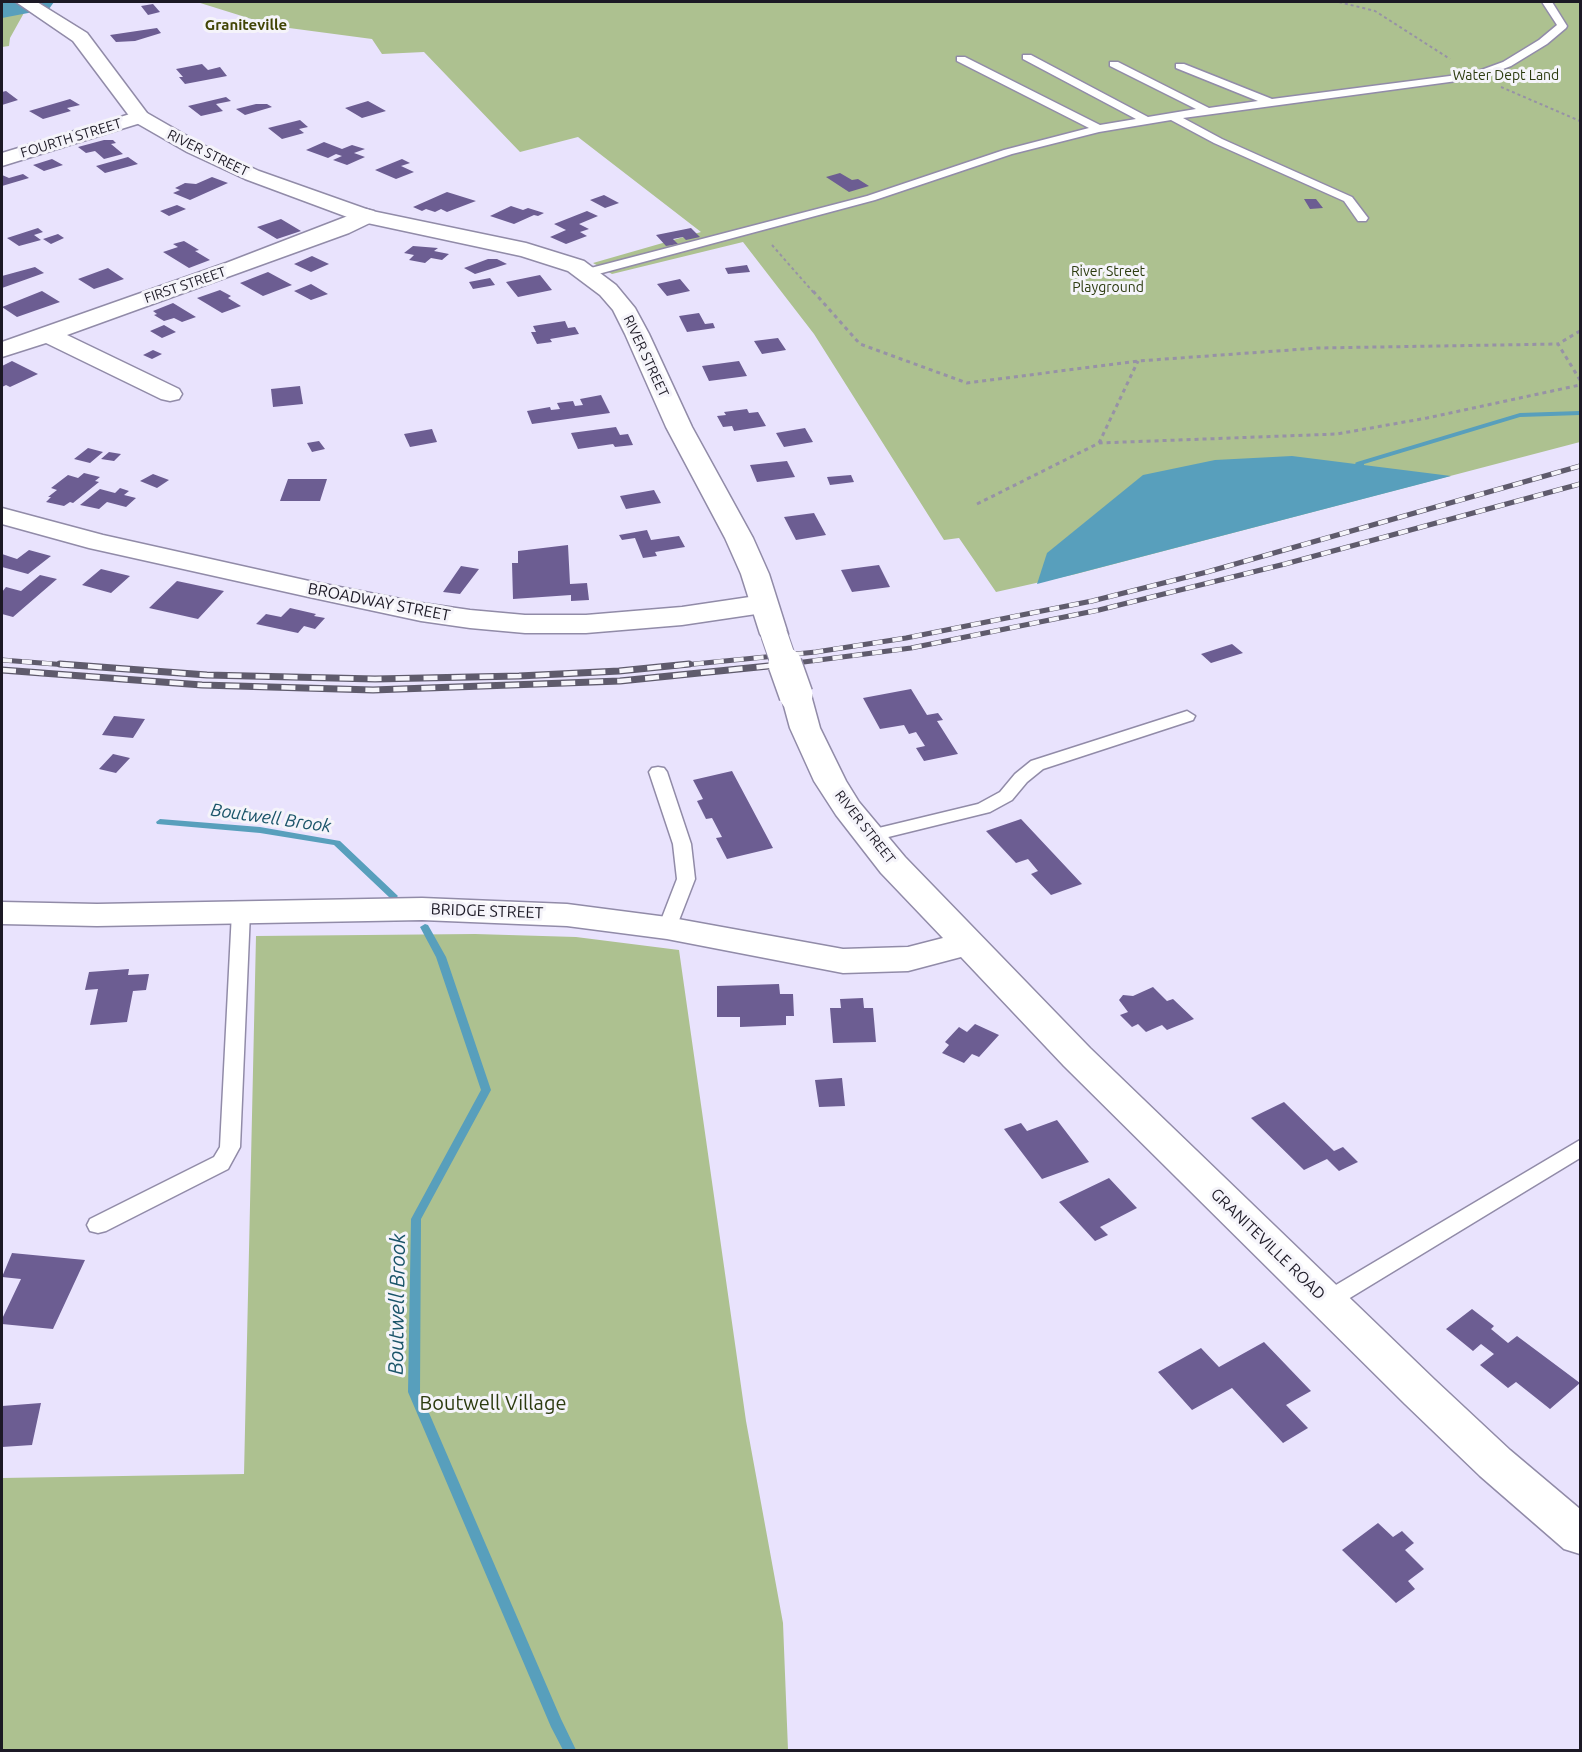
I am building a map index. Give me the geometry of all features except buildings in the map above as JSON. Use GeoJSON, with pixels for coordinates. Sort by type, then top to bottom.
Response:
{"type":"FeatureCollection","features":[{"type":"Feature","properties":{"kind":"main road","name":"RIVER STREET"},"geometry":{"type":"LineString","coordinates":[[32,6],[71,29],[84,42],[140,117],[174,138],[223,162],[366,216],[526,249],[576,266],[614,296],[637,334],[679,427],[739,538],[755,574],[763,604],[816,756],[847,808],[868,836],[965,942]]}},
{"type":"Feature","properties":{"kind":"main road","name":"FOURTH STREET"},"geometry":{"type":"LineString","coordinates":[[2,160],[140,117]]}},
{"type":"Feature","properties":{"kind":"main road","name":"FIRST STREET"},"geometry":{"type":"LineString","coordinates":[[2,350],[245,264],[341,228],[366,216]]}},
{"type":"Feature","properties":{"kind":"main road"},"geometry":{"type":"LineString","coordinates":[[47,334],[170,394]]}},
{"type":"Feature","properties":{"kind":"main road","name":"BROADWAY STREET"},"geometry":{"type":"LineString","coordinates":[[2,516],[99,542],[309,589],[421,612],[470,619],[525,624],[586,624],[682,616],[763,604]]}},
{"type":"Feature","properties":{"kind":"main road","name":"BRIDGE STREET"},"geometry":{"type":"LineString","coordinates":[[2,913],[98,915],[422,909],[567,915],[667,928],[843,961],[924,957],[965,942]]}},
{"type":"Feature","properties":{"kind":"main road","name":"GRANITEVILLE ROAD"},"geometry":{"type":"LineString","coordinates":[[965,942],[1077,1057],[1495,1463],[1581,1535]]}},
{"type":"Feature","properties":{"kind":"lane"},"geometry":{"type":"LineString","coordinates":[[586,273],[871,198],[1008,152],[1099,129],[1207,111],[1475,76],[1507,64],[1543,42],[1562,26],[1547,2]]}},
{"type":"Feature","properties":{"kind":"lane"},"geometry":{"type":"LineString","coordinates":[[1027,57],[1147,121]]}},
{"type":"Feature","properties":{"kind":"lane"},"geometry":{"type":"LineString","coordinates":[[961,59],[1099,129]]}},
{"type":"Feature","properties":{"kind":"lane"},"geometry":{"type":"LineString","coordinates":[[1114,64],[1207,111]]}},
{"type":"Feature","properties":{"kind":"lane"},"geometry":{"type":"LineString","coordinates":[[1180,66],[1270,103]]}},
{"type":"Feature","properties":{"kind":"lane"},"geometry":{"type":"LineString","coordinates":[[1172,116],[1218,141],[1348,199],[1362,218]]}},
{"type":"Feature","properties":{"kind":"lane"},"geometry":{"type":"LineString","coordinates":[[868,836],[984,808],[1006,796],[1021,778],[1037,765],[1187,716]]}},
{"type":"Feature","properties":{"kind":"lane"},"geometry":{"type":"LineString","coordinates":[[658,772],[682,844],[686,879],[667,928]]}},
{"type":"Feature","properties":{"kind":"lane"},"geometry":{"type":"LineString","coordinates":[[98,1225],[221,1162],[230,1147],[233,1045],[242,912]]}},
{"type":"Feature","properties":{"kind":"lane"},"geometry":{"type":"LineString","coordinates":[[1328,1301],[1581,1148]]}},
{"type":"Feature","properties":{"kind":"path"},"geometry":{"type":"LineString","coordinates":[[1339,2],[1375,11],[1475,76],[1581,122]]}},
{"type":"Feature","properties":{"kind":"path"},"geometry":{"type":"LineString","coordinates":[[758,228],[860,344],[967,383],[1138,361],[1318,348],[1558,344],[1581,331]]}},
{"type":"Feature","properties":{"kind":"path"},"geometry":{"type":"LineString","coordinates":[[1558,344],[1581,380]]}},
{"type":"Feature","properties":{"kind":"path"},"geometry":{"type":"LineString","coordinates":[[1099,443],[1138,361]]}},
{"type":"Feature","properties":{"kind":"path"},"geometry":{"type":"LineString","coordinates":[[977,504],[1099,443],[1337,434],[1426,418],[1581,385]]}},
{"type":"Feature","properties":{"kind":"green space","name":"River Street Playground"},"geometry":{"type":"Polygon","coordinates":[[[197,2],[1580,2],[1580,442],[1076,574],[996,592],[959,538],[944,540],[814,334],[743,242],[612,274],[593,263],[701,232],[578,137],[520,152],[424,52],[382,54],[372,39],[274,26],[197,2]]]}},
{"type":"Feature","properties":{"kind":"green space"},"geometry":{"type":"Polygon","coordinates":[[[25,11],[10,38],[9,46],[2,47],[2,13],[25,11]]]}},
{"type":"Feature","properties":{"kind":"green space","name":"Boutwell Village"},"geometry":{"type":"Polygon","coordinates":[[[475,934],[576,937],[679,950],[746,1421],[783,1623],[788,1750],[2,1750],[2,1478],[244,1474],[256,936],[475,934]]]}},
{"type":"Feature","properties":{"kind":"water"},"geometry":{"type":"Polygon","coordinates":[[[1292,456],[1451,476],[1037,584],[1047,553],[1143,475],[1215,460],[1292,456]]]}},
{"type":"Feature","properties":{"kind":"waterway"},"geometry":{"type":"LineString","coordinates":[[2,9],[38,2]]}},
{"type":"Feature","properties":{"kind":"waterway"},"geometry":{"type":"LineString","coordinates":[[1361,465],[1359,463],[1520,415],[1580,413]]}},
{"type":"Feature","properties":{"kind":"waterway","name":"Boutwell Brook"},"geometry":{"type":"LineString","coordinates":[[160,822],[260,830],[337,843],[393,896]]}},
{"type":"Feature","properties":{"kind":"waterway","name":"Boutwell Brook"},"geometry":{"type":"LineString","coordinates":[[425,927],[441,957],[486,1090],[416,1219],[414,1392],[556,1723],[570,1750]]}},
{"type":"Feature","properties":{"kind":"railway"},"geometry":{"type":"LineString","coordinates":[[674,666],[816,652],[906,638],[1092,601],[1207,572],[1580,466]]}},
{"type":"Feature","properties":{"kind":"railway"},"geometry":{"type":"LineString","coordinates":[[773,666],[911,648],[1099,610],[1285,564],[1580,484]]}},
{"type":"Feature","properties":{"kind":"railway"},"geometry":{"type":"LineString","coordinates":[[2,660],[80,666]]}},
{"type":"Feature","properties":{"kind":"railway"},"geometry":{"type":"LineString","coordinates":[[60,664],[207,675],[375,679],[519,676],[619,671],[689,664]]}},
{"type":"Feature","properties":{"kind":"railway"},"geometry":{"type":"LineString","coordinates":[[2,670],[202,685],[373,690],[620,681],[788,664]]}},
{"type":"Feature","properties":{"kind":"district","name":"Graniteville"},"geometry":{"type":"Point","coordinates":[246,25]}},
{"type":"Feature","properties":{"kind":"park label","name":"Water Dept Land"},"geometry":{"type":"Point","coordinates":[1506,75]}}]}
